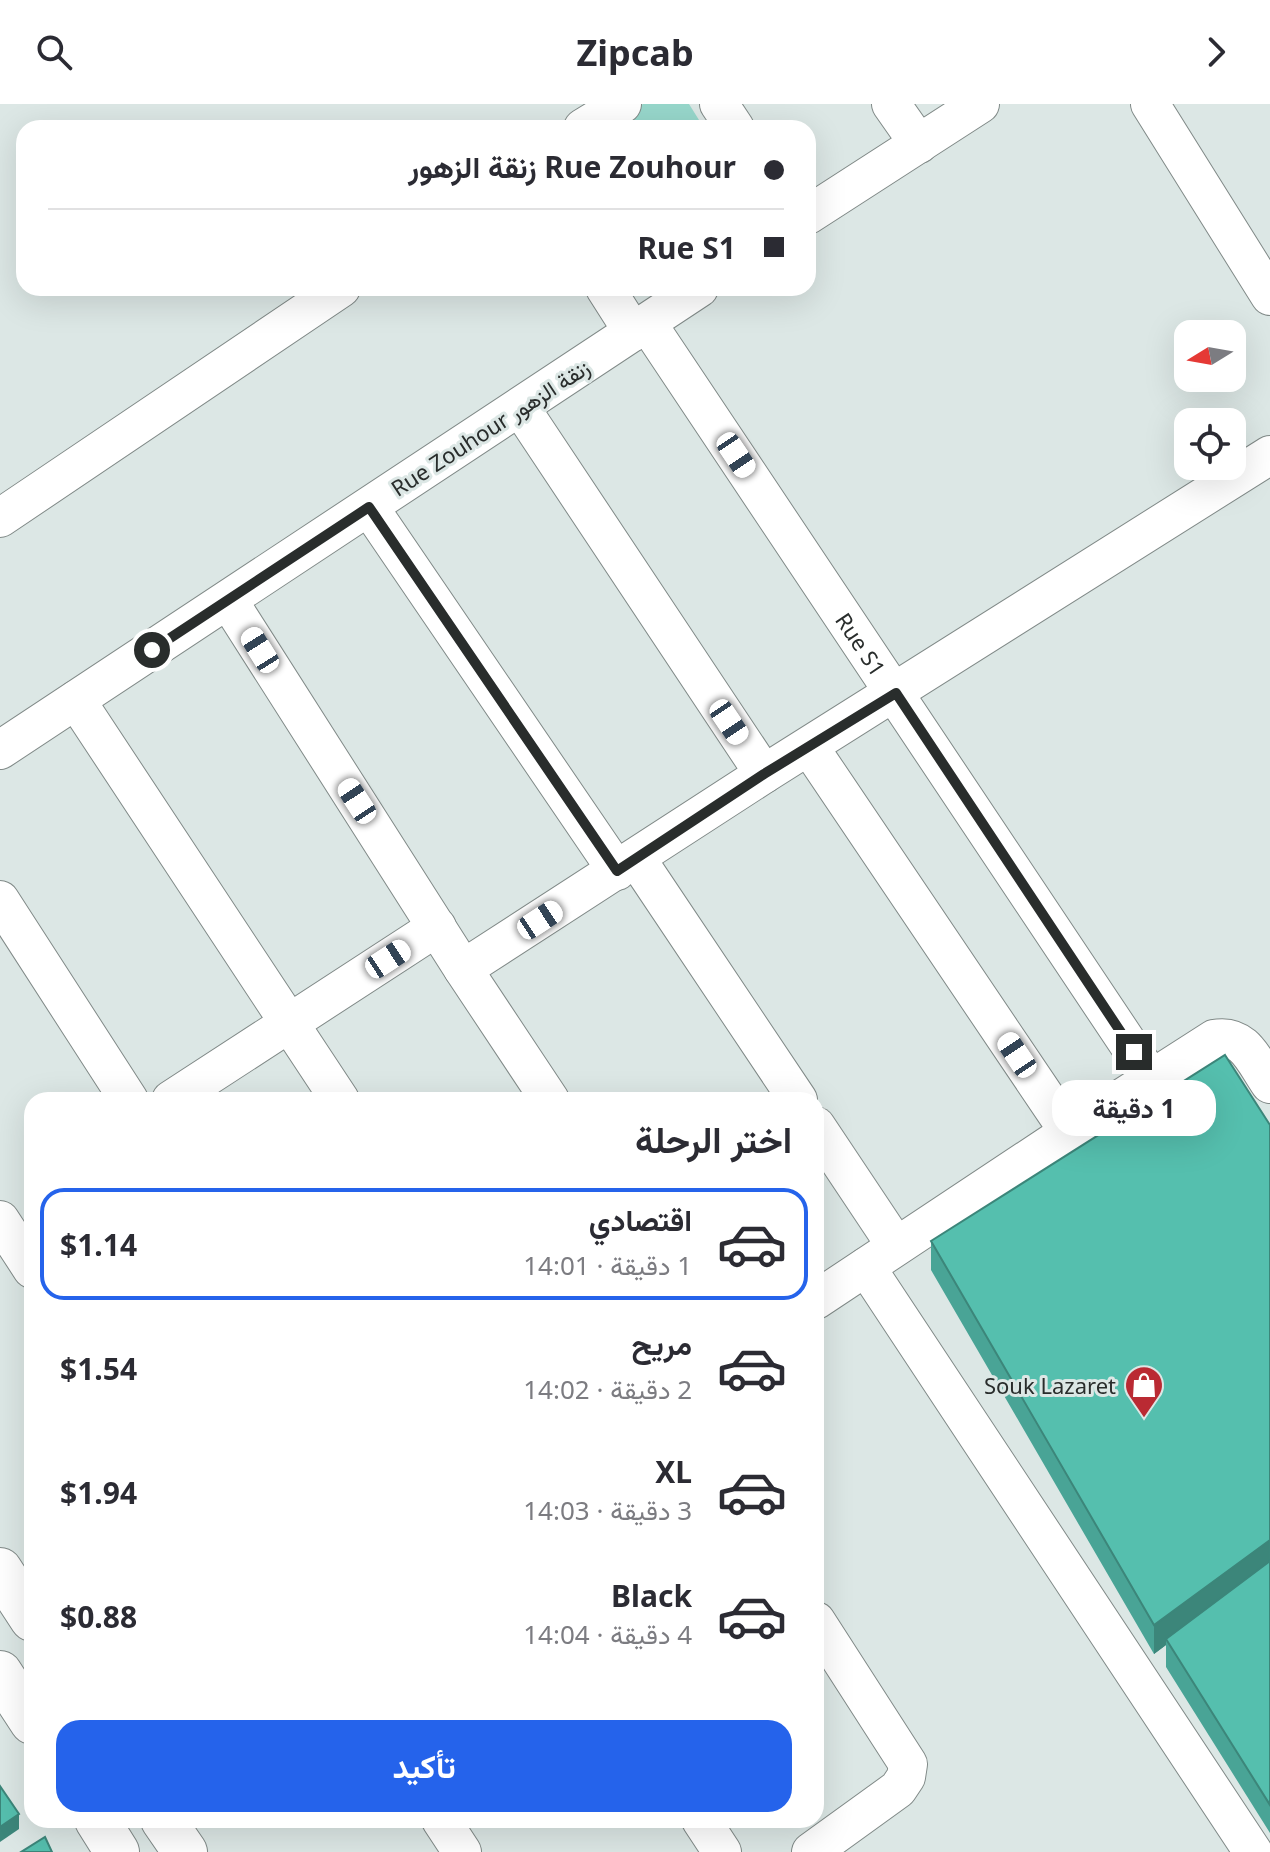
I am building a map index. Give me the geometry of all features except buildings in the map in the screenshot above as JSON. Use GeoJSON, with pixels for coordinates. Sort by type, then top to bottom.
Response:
{"type":"FeatureCollection","features":[{"type":"Feature","properties":{"kind":"main road"},"geometry":{"type":"LineString","coordinates":[[0,1570],[24,1607]]}},
{"type":"Feature","properties":{"kind":"main road"},"geometry":{"type":"LineString","coordinates":[[0,1673],[24,1710]]}},
{"type":"Feature","properties":{"kind":"main road"},"geometry":{"type":"LineString","coordinates":[[102,1828],[117,1852]]}},
{"type":"Feature","properties":{"kind":"main road"},"geometry":{"type":"LineString","coordinates":[[168,1828],[185,1852]]}},
{"type":"Feature","properties":{"kind":"street"},"geometry":{"type":"LineString","coordinates":[[596,120],[622,104]]}},
{"type":"Feature","properties":{"kind":"street"},"geometry":{"type":"LineString","coordinates":[[891,104],[919,144]]}},
{"type":"Feature","properties":{"kind":"street"},"geometry":{"type":"LineString","coordinates":[[816,210],[980,104]]}},
{"type":"Feature","properties":{"kind":"street"},"geometry":{"type":"LineString","coordinates":[[1150,104],[1270,296]]}},
{"type":"Feature","properties":{"kind":"street"},"geometry":{"type":"LineString","coordinates":[[0,518],[329,296]]}},
{"type":"Feature","properties":{"kind":"street","name":"Rue S1"},"geometry":{"type":"LineString","coordinates":[[612,296],[640,328],[896,693],[1151,1078]]}},
{"type":"Feature","properties":{"kind":"street","name":"Rue Zouhour زنقة الزهور"},"geometry":{"type":"LineString","coordinates":[[0,750],[687,296]]}},
{"type":"Feature","properties":{"kind":"street"},"geometry":{"type":"LineString","coordinates":[[520,407],[764,774]]}},
{"type":"Feature","properties":{"kind":"street"},"geometry":{"type":"LineString","coordinates":[[463,969],[764,774],[810,748],[1270,455]]}},
{"type":"Feature","properties":{"kind":"street"},"geometry":{"type":"LineString","coordinates":[[369,507],[792,1092]]}},
{"type":"Feature","properties":{"kind":"street"},"geometry":{"type":"LineString","coordinates":[[228,600],[545,1092]]}},
{"type":"Feature","properties":{"kind":"street"},"geometry":{"type":"LineString","coordinates":[[76,700],[335,1092]]}},
{"type":"Feature","properties":{"kind":"street"},"geometry":{"type":"LineString","coordinates":[[810,748],[1069,1132]]}},
{"type":"Feature","properties":{"kind":"street"},"geometry":{"type":"LineString","coordinates":[[0,900],[124,1092]]}},
{"type":"Feature","properties":{"kind":"street"},"geometry":{"type":"LineString","coordinates":[[183,1092],[437,927]]}},
{"type":"Feature","properties":{"kind":"street"},"geometry":{"type":"LineString","coordinates":[[824,1295],[1214,1039],[1228,1037],[1242,1043],[1270,1084]]}},
{"type":"Feature","properties":{"kind":"street"},"geometry":{"type":"LineString","coordinates":[[824,1142],[881,1257],[1253,1852]]}},
{"type":"Feature","properties":{"kind":"street"},"geometry":{"type":"LineString","coordinates":[[0,1220],[24,1257]]}},
{"type":"Feature","properties":{"kind":"street"},"geometry":{"type":"LineString","coordinates":[[811,1852],[898,1789],[906,1777],[908,1764],[824,1633]]}},
{"type":"Feature","properties":{"kind":"street"},"geometry":{"type":"LineString","coordinates":[[446,1828],[462,1852]]}},
{"type":"Feature","properties":{"kind":"street"},"geometry":{"type":"LineString","coordinates":[[706,1828],[722,1852]]}},
{"type":"Feature","properties":{"kind":"green space"},"geometry":{"type":"Polygon","coordinates":[[[643,104],[689,104],[699,120],[619,120],[643,104]]]}},
{"type":"Feature","properties":{"kind":"place","name":"Souk Lazaret"},"geometry":{"type":"Point","coordinates":[1144,1419]}},
{"type":"Feature","properties":{"kind":"route"},"geometry":{"type":"LineString","coordinates":[[152,650],[369,507],[617,871],[764,774],[896,693],[1134,1052]]}}]}
